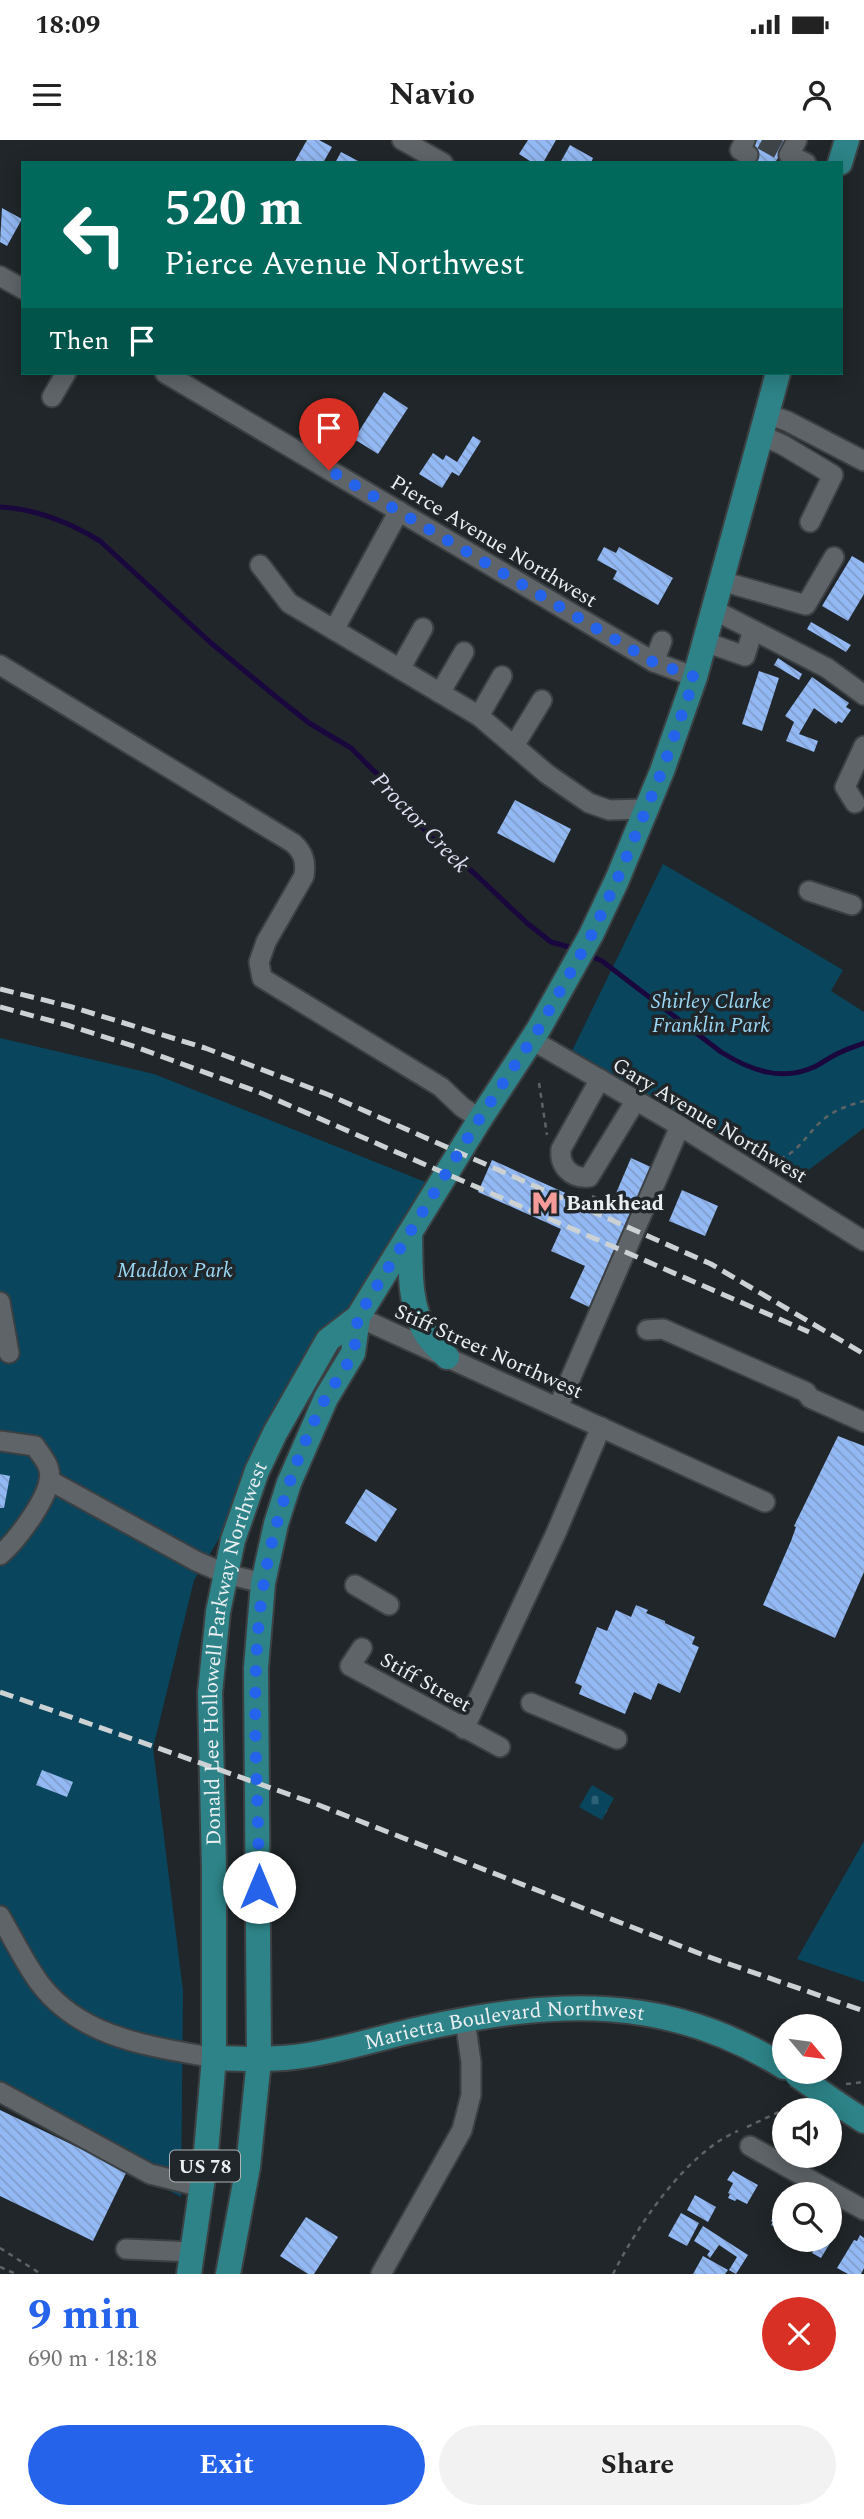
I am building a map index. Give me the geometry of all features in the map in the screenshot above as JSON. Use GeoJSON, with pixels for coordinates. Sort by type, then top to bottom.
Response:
{"type":"FeatureCollection","features":[{"type":"Feature","properties":{"kind":"main road"},"geometry":{"type":"LineString","coordinates":[[840,161],[847,140]]}},
{"type":"Feature","properties":{"kind":"main road","name":"Donald Lee Hollowell Parkway Northwest"},"geometry":{"type":"LineString","coordinates":[[190,2263],[202,2187],[214,2058],[210,1693],[218,1612],[244,1507],[275,1433],[328,1340],[358,1317],[480,1118],[532,1040],[591,936],[662,771],[695,677],[777,375]]}},
{"type":"Feature","properties":{"kind":"main road"},"geometry":{"type":"LineString","coordinates":[[410,1234],[411,1289],[416,1313],[426,1334],[447,1357]]}},
{"type":"Feature","properties":{"kind":"main road","name":"Donald Lee Hollowell Parkway Northwest"},"geometry":{"type":"LineString","coordinates":[[228,2274],[248,2167],[259,2060],[256,1680],[263,1583],[276,1524],[289,1483],[326,1398],[353,1353],[358,1317]]}},
{"type":"Feature","properties":{"kind":"main road","name":"Marietta Boulevard Northwest"},"geometry":{"type":"LineString","coordinates":[[214,2058],[259,2060],[297,2057],[465,2020],[520,2010],[561,2007],[621,2009],[652,2014],[736,2040],[772,2061]]}},
{"type":"Feature","properties":{"kind":"main road","name":"Marietta Boulevard Northwest"},"geometry":{"type":"LineString","coordinates":[[817,2084],[839,2094],[864,2122]]}},
{"type":"Feature","properties":{"kind":"street"},"geometry":{"type":"LineString","coordinates":[[402,140],[439,161]]}},
{"type":"Feature","properties":{"kind":"street"},"geometry":{"type":"LineString","coordinates":[[0,275],[21,288]]}},
{"type":"Feature","properties":{"kind":"street"},"geometry":{"type":"LineString","coordinates":[[52,397],[65,375]]}},
{"type":"Feature","properties":{"kind":"street","name":"Pierce Avenue Northwest"},"geometry":{"type":"LineString","coordinates":[[167,375],[653,662],[695,677]]}},
{"type":"Feature","properties":{"kind":"street"},"geometry":{"type":"LineString","coordinates":[[764,424],[788,421],[864,461]]}},
{"type":"Feature","properties":{"kind":"street"},"geometry":{"type":"LineString","coordinates":[[764,424],[783,445],[833,475],[810,522]]}},
{"type":"Feature","properties":{"kind":"street"},"geometry":{"type":"LineString","coordinates":[[334,629],[399,511]]}},
{"type":"Feature","properties":{"kind":"street"},"geometry":{"type":"LineString","coordinates":[[721,581],[806,605],[834,557]]}},
{"type":"Feature","properties":{"kind":"street"},"geometry":{"type":"LineString","coordinates":[[260,565],[289,603],[478,716],[547,774],[589,803],[609,810],[645,809]]}},
{"type":"Feature","properties":{"kind":"street"},"geometry":{"type":"LineString","coordinates":[[713,610],[827,668],[864,695]]}},
{"type":"Feature","properties":{"kind":"street"},"geometry":{"type":"LineString","coordinates":[[400,669],[423,628]]}},
{"type":"Feature","properties":{"kind":"street"},"geometry":{"type":"LineString","coordinates":[[705,642],[745,656],[753,630]]}},
{"type":"Feature","properties":{"kind":"street"},"geometry":{"type":"LineString","coordinates":[[653,662],[662,641]]}},
{"type":"Feature","properties":{"kind":"street"},"geometry":{"type":"LineString","coordinates":[[440,693],[464,652]]}},
{"type":"Feature","properties":{"kind":"street"},"geometry":{"type":"LineString","coordinates":[[0,665],[301,851],[305,866],[304,876],[266,942],[258,962],[262,978],[442,1087],[461,1107],[480,1118]]}},
{"type":"Feature","properties":{"kind":"street"},"geometry":{"type":"LineString","coordinates":[[478,716],[502,676]]}},
{"type":"Feature","properties":{"kind":"street"},"geometry":{"type":"LineString","coordinates":[[514,746],[542,700]]}},
{"type":"Feature","properties":{"kind":"street"},"geometry":{"type":"LineString","coordinates":[[855,803],[845,787],[864,746]]}},
{"type":"Feature","properties":{"kind":"street"},"geometry":{"type":"LineString","coordinates":[[810,891],[852,905]]}},
{"type":"Feature","properties":{"kind":"street","name":"Gary Avenue Northwest"},"geometry":{"type":"LineString","coordinates":[[532,1040],[680,1126],[864,1241]]}},
{"type":"Feature","properties":{"kind":"street"},"geometry":{"type":"LineString","coordinates":[[600,1079],[561,1149],[562,1166],[569,1172],[581,1178],[589,1177],[636,1100]]}},
{"type":"Feature","properties":{"kind":"street"},"geometry":{"type":"LineString","coordinates":[[558,1407],[680,1126]]}},
{"type":"Feature","properties":{"kind":"street"},"geometry":{"type":"LineString","coordinates":[[0,1301],[9,1353]]}},
{"type":"Feature","properties":{"kind":"street","name":"Stiff Street Northwest"},"geometry":{"type":"LineString","coordinates":[[358,1317],[765,1502]]}},
{"type":"Feature","properties":{"kind":"street"},"geometry":{"type":"LineString","coordinates":[[647,1330],[663,1329],[806,1392],[810,1398],[864,1422]]}},
{"type":"Feature","properties":{"kind":"street"},"geometry":{"type":"LineString","coordinates":[[464,1729],[556,1533],[601,1427]]}},
{"type":"Feature","properties":{"kind":"street"},"geometry":{"type":"LineString","coordinates":[[0,1441],[35,1446],[50,1469],[42,1502],[0,1555]]}},
{"type":"Feature","properties":{"kind":"street"},"geometry":{"type":"LineString","coordinates":[[49,1480],[196,1561],[226,1574],[263,1583]]}},
{"type":"Feature","properties":{"kind":"street"},"geometry":{"type":"LineString","coordinates":[[355,1585],[389,1605]]}},
{"type":"Feature","properties":{"kind":"street","name":"Stiff Street"},"geometry":{"type":"LineString","coordinates":[[362,1648],[350,1665],[500,1747]]}},
{"type":"Feature","properties":{"kind":"street"},"geometry":{"type":"LineString","coordinates":[[531,1703],[617,1739]]}},
{"type":"Feature","properties":{"kind":"street"},"geometry":{"type":"LineString","coordinates":[[0,1916],[39,1983],[66,2010],[84,2023],[127,2040],[214,2058]]}},
{"type":"Feature","properties":{"kind":"street"},"geometry":{"type":"LineString","coordinates":[[382,2274],[462,2130],[471,2095],[471,2062],[465,2020]]}},
{"type":"Feature","properties":{"kind":"street"},"geometry":{"type":"LineString","coordinates":[[0,2092],[150,2174],[202,2187]]}},
{"type":"Feature","properties":{"kind":"street"},"geometry":{"type":"LineString","coordinates":[[750,2146],[864,2210]]}},
{"type":"Feature","properties":{"kind":"street"},"geometry":{"type":"LineString","coordinates":[[127,2249],[190,2263]]}},
{"type":"Feature","properties":{"kind":"path"},"geometry":{"type":"LineString","coordinates":[[760,1160],[785,1158],[794,1153],[815,1126],[826,1117],[841,1108],[864,1101]]}},
{"type":"Feature","properties":{"kind":"path"},"geometry":{"type":"LineString","coordinates":[[839,2094],[864,2082]]}},
{"type":"Feature","properties":{"kind":"path"},"geometry":{"type":"LineString","coordinates":[[613,2274],[663,2195],[700,2156],[732,2134],[772,2115]]}},
{"type":"Feature","properties":{"kind":"path"},"geometry":{"type":"LineString","coordinates":[[0,2248],[41,2274]]}},
{"type":"Feature","properties":{"kind":"path"},"geometry":{"type":"LineString","coordinates":[[0,2267],[16,2274]]}},
{"type":"Feature","properties":{"kind":"green space","name":"Shirley Clarke Franklin Park"},"geometry":{"type":"Polygon","coordinates":[[[663,864],[843,970],[831,991],[864,1012],[864,1128],[798,1178],[571,1053],[663,864]]]}},
{"type":"Feature","properties":{"kind":"green space","name":"Maddox Park"},"geometry":{"type":"Polygon","coordinates":[[[0,1038],[154,1074],[433,1185],[194,1580],[153,1748],[183,1991],[181,2197],[122,2166],[0,2094],[0,1038]]]}},
{"type":"Feature","properties":{"kind":"green space"},"geometry":{"type":"Polygon","coordinates":[[[592,1785],[614,1798],[602,1820],[579,1807],[592,1785]]]}},
{"type":"Feature","properties":{"kind":"green space"},"geometry":{"type":"Polygon","coordinates":[[[864,1841],[864,1982],[797,1959],[864,1841]]]}},
{"type":"Feature","properties":{"kind":"building"},"geometry":{"type":"Polygon","coordinates":[[[307,140],[319,140],[332,147],[324,161],[295,161],[307,140]]]}},
{"type":"Feature","properties":{"kind":"building"},"geometry":{"type":"Polygon","coordinates":[[[528,140],[556,140],[544,161],[530,161],[519,154],[528,140]]]}},
{"type":"Feature","properties":{"kind":"building"},"geometry":{"type":"Polygon","coordinates":[[[757,140],[788,140],[776,161],[752,161],[747,158],[757,140]]]}},
{"type":"Feature","properties":{"kind":"building"},"geometry":{"type":"Polygon","coordinates":[[[570,145],[593,158],[592,161],[561,161],[570,145]]]}},
{"type":"Feature","properties":{"kind":"building"},"geometry":{"type":"Polygon","coordinates":[[[341,152],[358,161],[336,161],[341,152]]]}},
{"type":"Feature","properties":{"kind":"building"},"geometry":{"type":"Polygon","coordinates":[[[2,208],[21,221],[7,246],[0,242],[2,208]]]}},
{"type":"Feature","properties":{"kind":"building"},"geometry":{"type":"Polygon","coordinates":[[[384,392],[408,408],[378,454],[354,439],[384,392]]]}},
{"type":"Feature","properties":{"kind":"building"},"geometry":{"type":"Polygon","coordinates":[[[473,436],[481,441],[459,476],[452,472],[442,488],[419,474],[433,453],[443,460],[446,455],[457,462],[473,436]]]}},
{"type":"Feature","properties":{"kind":"building"},"geometry":{"type":"Polygon","coordinates":[[[604,547],[616,553],[619,547],[673,578],[658,605],[613,579],[617,571],[597,560],[604,547]]]}},
{"type":"Feature","properties":{"kind":"building"},"geometry":{"type":"Polygon","coordinates":[[[852,556],[864,563],[864,594],[848,621],[822,606],[852,556]]]}},
{"type":"Feature","properties":{"kind":"building"},"geometry":{"type":"Polygon","coordinates":[[[811,622],[851,645],[846,652],[807,629],[811,622]]]}},
{"type":"Feature","properties":{"kind":"building"},"geometry":{"type":"Polygon","coordinates":[[[778,658],[802,674],[799,680],[774,665],[778,658]]]}},
{"type":"Feature","properties":{"kind":"building"},"geometry":{"type":"Polygon","coordinates":[[[759,671],[779,678],[762,731],[742,724],[759,671]]]}},
{"type":"Feature","properties":{"kind":"building"},"geometry":{"type":"Polygon","coordinates":[[[812,677],[849,703],[846,707],[851,710],[842,723],[838,721],[836,724],[814,708],[799,734],[818,741],[814,752],[786,741],[794,722],[785,716],[812,677]]]}},
{"type":"Feature","properties":{"kind":"building"},"geometry":{"type":"Polygon","coordinates":[[[515,800],[571,829],[554,863],[497,833],[515,800]]]}},
{"type":"Feature","properties":{"kind":"building"},"geometry":{"type":"Polygon","coordinates":[[[631,1158],[651,1167],[589,1307],[570,1298],[585,1266],[551,1251],[561,1229],[478,1192],[492,1160],[608,1212],[631,1158]]]}},
{"type":"Feature","properties":{"kind":"building"},"geometry":{"type":"Polygon","coordinates":[[[682,1190],[718,1206],[705,1236],[669,1221],[682,1190]]]}},
{"type":"Feature","properties":{"kind":"building"},"geometry":{"type":"Polygon","coordinates":[[[838,1436],[864,1446],[864,1572],[835,1638],[763,1605],[791,1541],[796,1527],[794,1526],[838,1436]]]}},
{"type":"Feature","properties":{"kind":"building"},"geometry":{"type":"Polygon","coordinates":[[[0,1474],[10,1476],[4,1508],[0,1508],[0,1474]]]}},
{"type":"Feature","properties":{"kind":"building"},"geometry":{"type":"Polygon","coordinates":[[[366,1489],[397,1509],[376,1542],[345,1523],[366,1489]]]}},
{"type":"Feature","properties":{"kind":"building"},"geometry":{"type":"Polygon","coordinates":[[[636,1605],[648,1610],[646,1613],[695,1637],[692,1644],[699,1647],[680,1693],[658,1683],[651,1700],[634,1692],[625,1714],[579,1694],[582,1686],[575,1683],[597,1627],[607,1631],[616,1610],[631,1617],[636,1605]]]}},
{"type":"Feature","properties":{"kind":"building"},"geometry":{"type":"Polygon","coordinates":[[[42,1770],[73,1782],[67,1797],[36,1785],[42,1770]]]}},
{"type":"Feature","properties":{"kind":"building"},"geometry":{"type":"Polygon","coordinates":[[[0,2110],[127,2171],[93,2241],[0,2196],[0,2110]]]}},
{"type":"Feature","properties":{"kind":"building"},"geometry":{"type":"Polygon","coordinates":[[[733,2171],[758,2185],[747,2204],[728,2198],[733,2183],[727,2180],[733,2171]]]}},
{"type":"Feature","properties":{"kind":"building"},"geometry":{"type":"Polygon","coordinates":[[[695,2195],[716,2207],[708,2222],[687,2210],[695,2195]]]}},
{"type":"Feature","properties":{"kind":"building"},"geometry":{"type":"Polygon","coordinates":[[[681,2213],[699,2223],[687,2246],[668,2236],[681,2213]]]}},
{"type":"Feature","properties":{"kind":"building"},"geometry":{"type":"Polygon","coordinates":[[[306,2217],[338,2237],[314,2274],[308,2274],[280,2256],[306,2217]]]}},
{"type":"Feature","properties":{"kind":"building"},"geometry":{"type":"Polygon","coordinates":[[[703,2226],[748,2255],[736,2274],[729,2270],[737,2257],[719,2245],[710,2258],[707,2255],[710,2251],[694,2241],[703,2226]]]}},
{"type":"Feature","properties":{"kind":"building"},"geometry":{"type":"Polygon","coordinates":[[[860,2235],[864,2238],[864,2268],[861,2274],[848,2274],[837,2268],[860,2235]]]}},
{"type":"Feature","properties":{"kind":"building"},"geometry":{"type":"Polygon","coordinates":[[[813,2252],[825,2252],[821,2258],[813,2252]]]}},
{"type":"Feature","properties":{"kind":"building"},"geometry":{"type":"Polygon","coordinates":[[[703,2256],[728,2270],[725,2274],[693,2274],[703,2256]]]}},
{"type":"Feature","properties":{"kind":"waterway","name":"Proctor Creek"},"geometry":{"type":"LineString","coordinates":[[0,507],[27,510],[52,518],[100,541],[211,643],[269,691],[309,723],[351,748],[387,784],[435,841],[527,923],[551,942],[576,949]]}},
{"type":"Feature","properties":{"kind":"waterway","name":"Proctor Creek"},"geometry":{"type":"LineString","coordinates":[[588,955],[602,961],[721,1052],[754,1069],[790,1074],[817,1066],[864,1043]]}},
{"type":"Feature","properties":{"kind":"tunnel"},"geometry":{"type":"LineString","coordinates":[[762,140],[782,151]]}},
{"type":"Feature","properties":{"kind":"railway"},"geometry":{"type":"LineString","coordinates":[[0,989],[72,1007],[205,1048],[329,1095],[711,1264],[864,1354]]}},
{"type":"Feature","properties":{"kind":"railway"},"geometry":{"type":"LineString","coordinates":[[0,1007],[136,1047],[261,1093],[809,1332]]}},
{"type":"Feature","properties":{"kind":"railway"},"geometry":{"type":"LineString","coordinates":[[0,1692],[316,1804],[706,1956],[864,2011]]}},
{"type":"Feature","properties":{"kind":"place","name":"Bankhead"},"geometry":{"type":"Point","coordinates":[545,1203]}},
{"type":"Feature","properties":{"kind":"route"},"geometry":{"type":"LineString","coordinates":[[259,1887],[255,1716],[258,1626],[263,1583],[276,1524],[289,1483],[326,1398],[353,1353],[358,1317],[480,1118],[538,1030],[591,936],[662,771],[695,677],[653,662],[329,470]]}}]}
